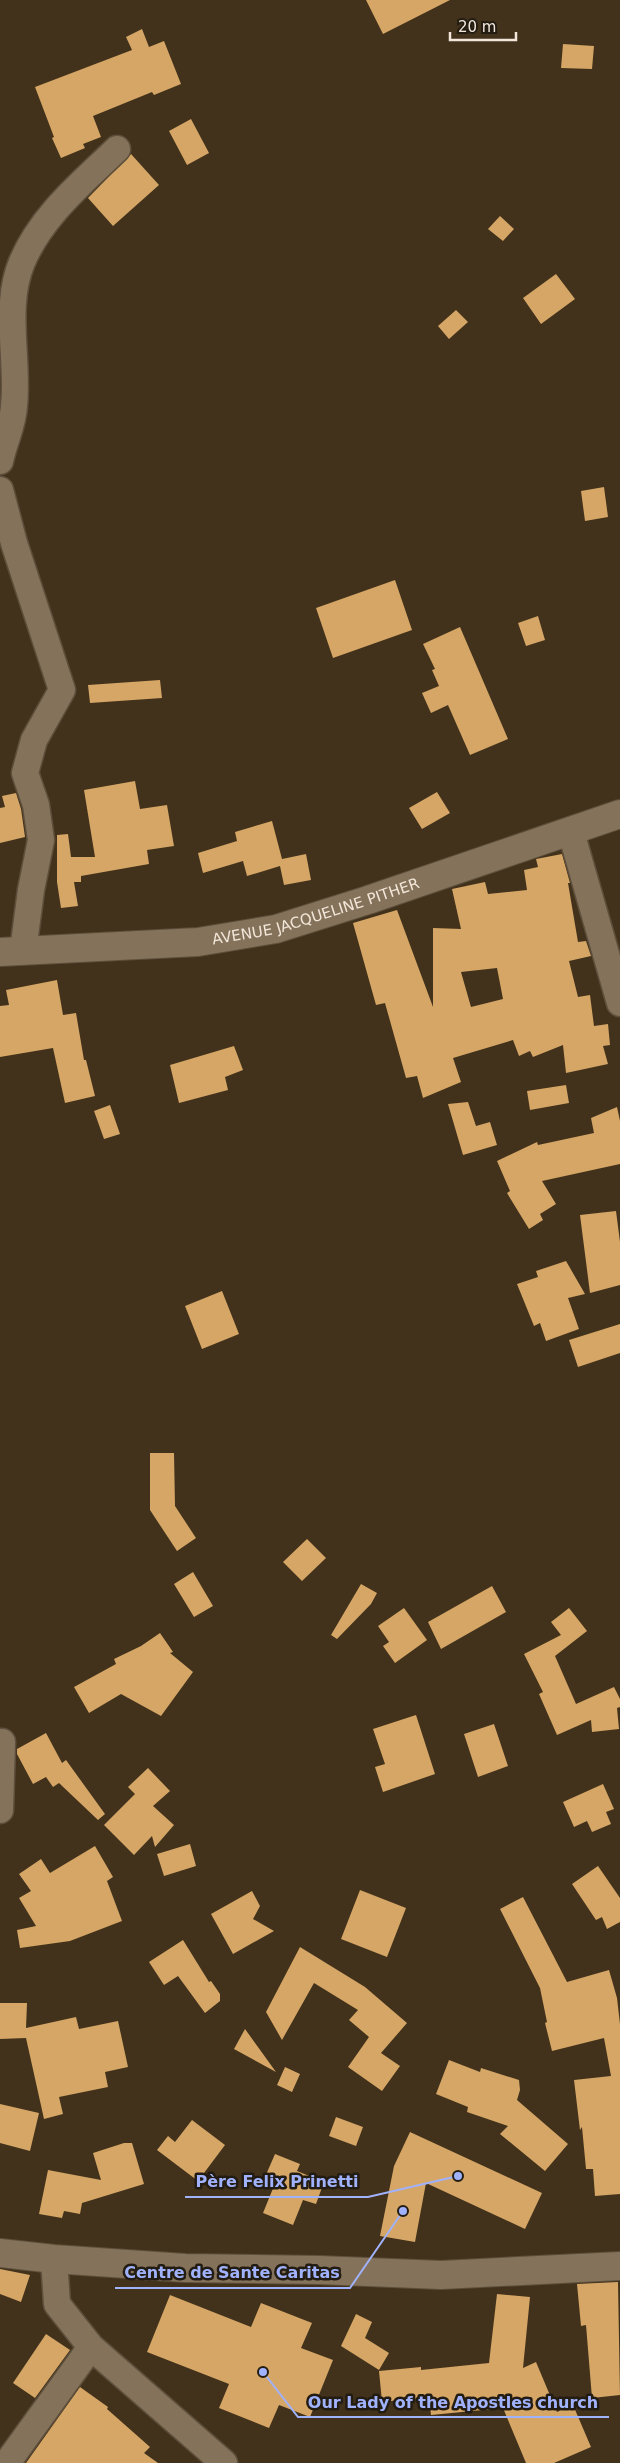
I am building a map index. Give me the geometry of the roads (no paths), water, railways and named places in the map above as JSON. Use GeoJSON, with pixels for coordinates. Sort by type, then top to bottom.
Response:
{"type":"FeatureCollection","features":[{"type":"Feature","properties":{"kind":"street"},"geometry":{"type":"LineString","coordinates":[[0,461],[10,431],[14,406],[13,310],[22,263],[54,210],[117,149]]}},
{"type":"Feature","properties":{"kind":"street"},"geometry":{"type":"LineString","coordinates":[[0,490],[14,543],[62,690],[34,740],[24,773],[36,805],[41,840],[31,890],[12,952]]}},
{"type":"Feature","properties":{"kind":"street","name":"AVENUE JACQUELINE PITHER"},"geometry":{"type":"LineString","coordinates":[[12,952],[198,942],[276,929],[336,911],[620,814]]}},
{"type":"Feature","properties":{"kind":"street"},"geometry":{"type":"LineString","coordinates":[[571,832],[620,1003]]}},
{"type":"Feature","properties":{"kind":"street"},"geometry":{"type":"LineString","coordinates":[[0,1810],[2,1742]]}},
{"type":"Feature","properties":{"kind":"street"},"geometry":{"type":"LineString","coordinates":[[0,2253],[54,2260],[185,2268],[319,2270],[441,2275],[620,2266]]}},
{"type":"Feature","properties":{"kind":"street"},"geometry":{"type":"LineString","coordinates":[[54,2260],[57,2304],[90,2347],[224,2463]]}},
{"type":"Feature","properties":{"kind":"street"},"geometry":{"type":"LineString","coordinates":[[7,2463],[90,2347]]}},
{"type":"Feature","properties":{"kind":"place","name":"Père Felix Prinetti"},"geometry":{"type":"Point","coordinates":[458,2176]}},
{"type":"Feature","properties":{"kind":"place","name":"Centre de Sante Caritas"},"geometry":{"type":"Point","coordinates":[403,2211]}},
{"type":"Feature","properties":{"kind":"place","name":"Our Lady of the Apostles church"},"geometry":{"type":"Point","coordinates":[263,2372]}}]}
